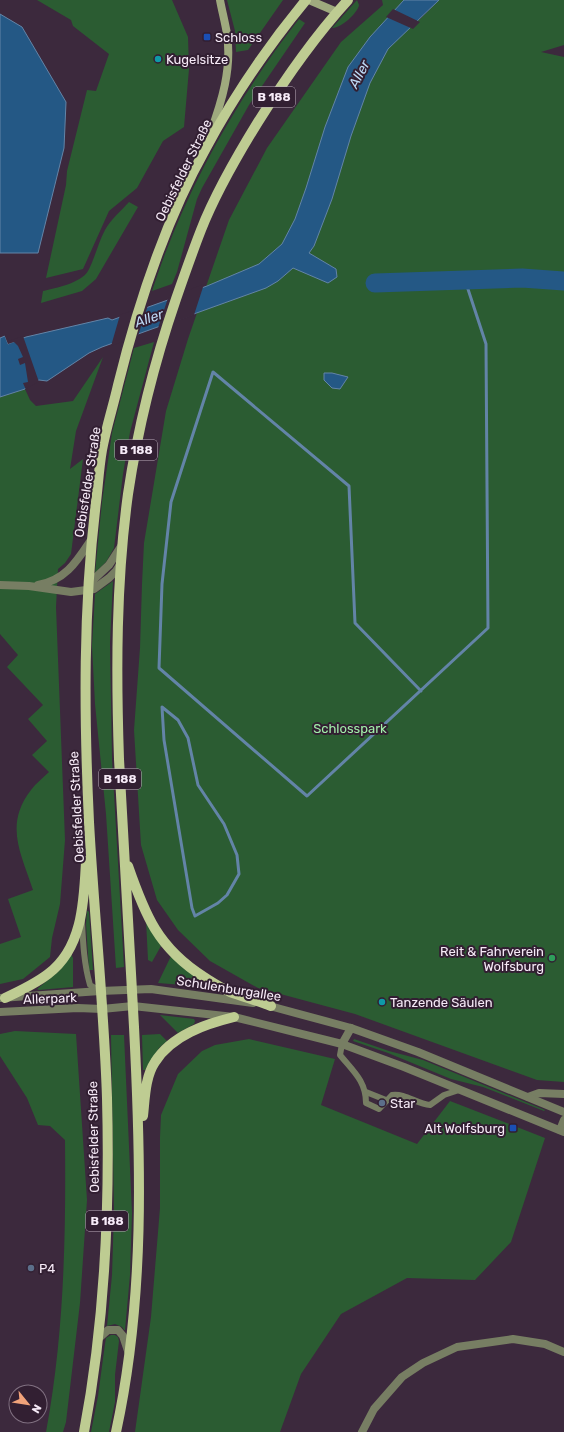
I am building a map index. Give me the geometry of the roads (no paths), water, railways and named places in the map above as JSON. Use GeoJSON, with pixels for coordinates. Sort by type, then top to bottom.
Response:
{"type":"FeatureCollection","features":[{"type":"Feature","properties":{"kind":"main road"},"geometry":{"type":"LineString","coordinates":[[206,148],[226,82],[228,58],[227,34],[220,0]]}},
{"type":"Feature","properties":{"kind":"main road"},"geometry":{"type":"LineString","coordinates":[[308,0],[337,12]]}},
{"type":"Feature","properties":{"kind":"main road","name":"Oebisfelder Straße"},"geometry":{"type":"LineString","coordinates":[[100,991],[89,823],[85,716],[87,589],[91,540],[102,450],[126,351],[144,294],[165,237],[185,191],[206,148],[250,74],[279,34],[308,0]]}},
{"type":"Feature","properties":{"kind":"main road"},"geometry":{"type":"LineString","coordinates":[[327,0],[337,12]]}},
{"type":"Feature","properties":{"kind":"main road","name":"B 188"},"geometry":{"type":"LineString","coordinates":[[116,1432],[124,1396],[129,1356],[137,1277],[140,1206],[139,1138],[133,1006],[117,703],[117,648],[121,563],[129,493],[139,432],[162,339],[202,228],[220,188],[242,149],[288,75],[348,0]]}},
{"type":"Feature","properties":{"kind":"main road"},"geometry":{"type":"LineString","coordinates":[[3,998],[30,986],[49,973],[56,967],[70,947],[82,912],[89,823]]}},
{"type":"Feature","properties":{"kind":"main road"},"geometry":{"type":"LineString","coordinates":[[124,855],[139,897],[150,921],[167,947],[190,968],[211,982],[230,992],[271,1006]]}},
{"type":"Feature","properties":{"kind":"main road","name":"B 188"},"geometry":{"type":"LineString","coordinates":[[100,991],[102,1009]]}},
{"type":"Feature","properties":{"kind":"main road","name":"Oebisfelder Straße"},"geometry":{"type":"LineString","coordinates":[[84,1432],[92,1394],[105,1275],[107,1210],[107,1099],[102,1009]]}},
{"type":"Feature","properties":{"kind":"main road"},"geometry":{"type":"LineString","coordinates":[[139,1138],[148,1080],[155,1062],[169,1046],[185,1034],[215,1022],[234,1017]]}},
{"type":"Feature","properties":{"kind":"street"},"geometry":{"type":"LineString","coordinates":[[29,586],[48,583],[73,567],[91,540]]}},
{"type":"Feature","properties":{"kind":"street"},"geometry":{"type":"LineString","coordinates":[[87,589],[94,579],[109,565],[123,543]]}},
{"type":"Feature","properties":{"kind":"street"},"geometry":{"type":"LineString","coordinates":[[0,585],[29,586],[72,592],[94,589],[109,578],[121,563]]}},
{"type":"Feature","properties":{"kind":"street","name":"Schulenburgallee"},"geometry":{"type":"LineString","coordinates":[[100,991],[132,989],[175,991],[271,1006],[351,1028],[418,1052],[564,1112]]}},
{"type":"Feature","properties":{"kind":"street","name":"Allerpark"},"geometry":{"type":"LineString","coordinates":[[3,998],[100,991]]}},
{"type":"Feature","properties":{"kind":"street"},"geometry":{"type":"LineString","coordinates":[[102,1009],[133,1006],[234,1017],[342,1044],[404,1067],[562,1131],[564,1120]]}},
{"type":"Feature","properties":{"kind":"street","name":"Allerpark"},"geometry":{"type":"LineString","coordinates":[[0,1012],[78,1008],[102,1009]]}},
{"type":"Feature","properties":{"kind":"street"},"geometry":{"type":"LineString","coordinates":[[342,1044],[351,1028]]}},
{"type":"Feature","properties":{"kind":"street"},"geometry":{"type":"LineString","coordinates":[[528,1097],[538,1093],[564,1094]]}},
{"type":"Feature","properties":{"kind":"street"},"geometry":{"type":"LineString","coordinates":[[99,1338],[108,1330],[118,1330],[123,1336],[129,1356]]}},
{"type":"Feature","properties":{"kind":"street"},"geometry":{"type":"LineString","coordinates":[[362,1432],[374,1409],[402,1377],[423,1363],[457,1347],[513,1339],[545,1344],[564,1352]]}},
{"type":"Feature","properties":{"kind":"lane"},"geometry":{"type":"LineString","coordinates":[[82,912],[84,959],[87,973],[90,985],[100,991]]}},
{"type":"Feature","properties":{"kind":"lane"},"geometry":{"type":"LineString","coordinates":[[342,1044],[340,1055],[361,1080],[366,1092],[366,1104],[379,1109],[392,1095],[399,1094],[422,1104],[430,1105],[444,1095],[459,1090]]}},
{"type":"Feature","properties":{"kind":"lane"},"geometry":{"type":"LineString","coordinates":[[366,1092],[386,1100]]}},
{"type":"Feature","properties":{"kind":"water"},"geometry":{"type":"Polygon","coordinates":[[[404,0],[439,0],[388,49],[370,83],[351,136],[332,199],[314,246],[309,253],[336,269],[337,277],[328,283],[293,268],[278,281],[266,288],[102,347],[89,353],[47,381],[39,380],[27,385],[25,389],[0,397],[0,338],[5,336],[8,344],[26,337],[108,318],[112,320],[207,286],[259,264],[282,244],[295,219],[325,127],[348,67],[370,37],[404,0]]]}},
{"type":"Feature","properties":{"kind":"water"},"geometry":{"type":"Polygon","coordinates":[[[0,14],[22,27],[66,102],[64,148],[38,253],[0,253],[0,14]]]}},
{"type":"Feature","properties":{"kind":"water"},"geometry":{"type":"Polygon","coordinates":[[[324,373],[332,373],[348,377],[340,389],[332,388],[324,380],[324,373]]]}},
{"type":"Feature","properties":{"kind":"waterway","name":"Aller"},"geometry":{"type":"LineString","coordinates":[[375,283],[522,278],[564,281]]}},
{"type":"Feature","properties":{"kind":"waterway"},"geometry":{"type":"LineString","coordinates":[[421,691],[355,623],[349,486],[213,372],[171,502],[162,584],[159,668],[307,796],[488,628],[486,344],[465,280]]}},
{"type":"Feature","properties":{"kind":"waterway"},"geometry":{"type":"LineString","coordinates":[[162,707],[178,720],[188,738],[198,785],[224,824],[237,855],[239,874],[227,895],[218,903],[195,916],[192,908],[164,740],[162,707]]}},
{"type":"Feature","properties":{"kind":"place","name":"Schloss"},"geometry":{"type":"Point","coordinates":[207,37]}},
{"type":"Feature","properties":{"kind":"place","name":"Kugelsitze"},"geometry":{"type":"Point","coordinates":[158,59]}},
{"type":"Feature","properties":{"kind":"place","name":"Reit & Fahrverein Wolfsburg"},"geometry":{"type":"Point","coordinates":[552,958]}},
{"type":"Feature","properties":{"kind":"place","name":"Tanzende Säulen"},"geometry":{"type":"Point","coordinates":[382,1002]}},
{"type":"Feature","properties":{"kind":"place","name":"Star"},"geometry":{"type":"Point","coordinates":[382,1103]}},
{"type":"Feature","properties":{"kind":"place","name":"Alt Wolfsburg"},"geometry":{"type":"Point","coordinates":[513,1128]}},
{"type":"Feature","properties":{"kind":"place","name":"P4"},"geometry":{"type":"Point","coordinates":[31,1268]}},
{"type":"Feature","properties":{"kind":"park label","name":"Schlosspark"},"geometry":{"type":"Point","coordinates":[350,728]}}]}
